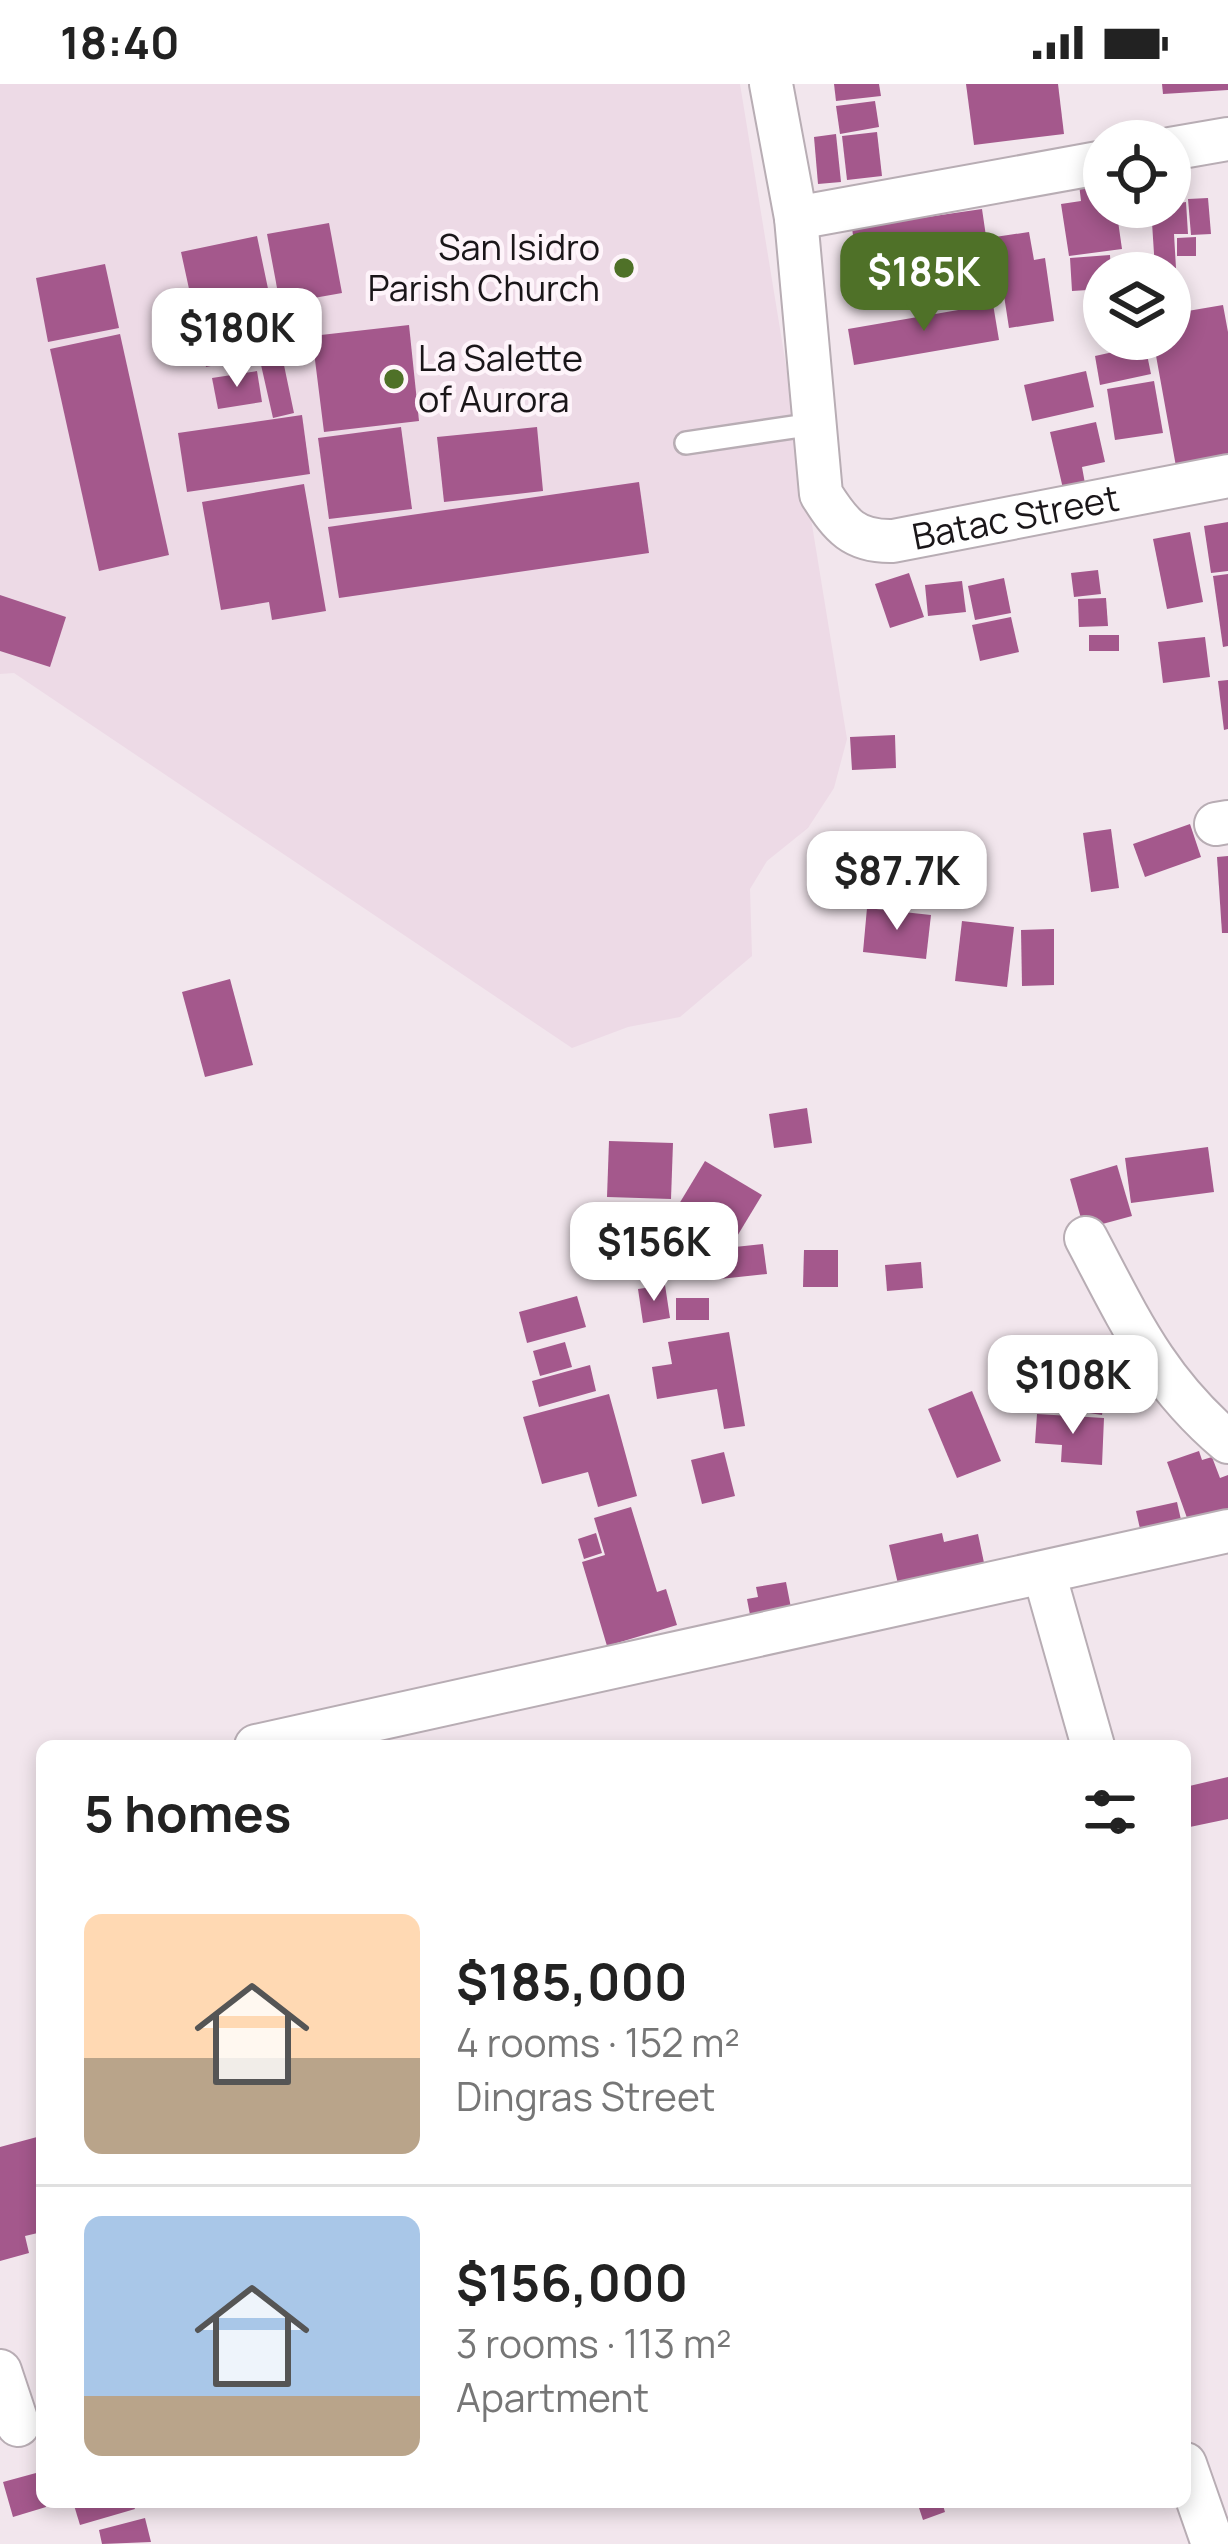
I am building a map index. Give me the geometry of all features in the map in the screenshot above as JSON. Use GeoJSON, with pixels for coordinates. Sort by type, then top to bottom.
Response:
{"type":"FeatureCollection","features":[{"type":"Feature","properties":{"kind":"street"},"geometry":{"type":"LineString","coordinates":[[771,84],[796,218],[814,424]]}},
{"type":"Feature","properties":{"kind":"street"},"geometry":{"type":"LineString","coordinates":[[1191,145],[1228,139]]}},
{"type":"Feature","properties":{"kind":"street"},"geometry":{"type":"LineString","coordinates":[[796,218],[1083,166]]}},
{"type":"Feature","properties":{"kind":"street","name":"Batac Street"},"geometry":{"type":"LineString","coordinates":[[814,424],[821,494],[842,527],[867,542],[1228,476]]}},
{"type":"Feature","properties":{"kind":"street"},"geometry":{"type":"LineString","coordinates":[[1086,1238],[1141,1342],[1184,1405],[1228,1442]]}},
{"type":"Feature","properties":{"kind":"street"},"geometry":{"type":"LineString","coordinates":[[283,1740],[1228,1532]]}},
{"type":"Feature","properties":{"kind":"street"},"geometry":{"type":"LineString","coordinates":[[1044,1574],[1091,1740]]}},
{"type":"Feature","properties":{"kind":"street"},"geometry":{"type":"LineString","coordinates":[[0,2371],[20,2424]]}},
{"type":"Feature","properties":{"kind":"street"},"geometry":{"type":"LineString","coordinates":[[1191,2481],[1213,2544]]}},
{"type":"Feature","properties":{"kind":"lane"},"geometry":{"type":"LineString","coordinates":[[686,443],[814,424]]}},
{"type":"Feature","properties":{"kind":"shaded area","name":"La Salette of Aurora"},"geometry":{"type":"Polygon","coordinates":[[[0,84],[740,84],[847,739],[834,788],[808,828],[767,861],[750,889],[752,956],[680,1017],[628,1027],[572,1048],[14,673],[0,674],[0,84]]]}},
{"type":"Feature","properties":{"kind":"building"},"geometry":{"type":"Polygon","coordinates":[[[834,84],[879,84],[881,96],[836,101],[834,84]]]}},
{"type":"Feature","properties":{"kind":"building"},"geometry":{"type":"Polygon","coordinates":[[[966,84],[1058,84],[1064,134],[974,145],[966,84]]]}},
{"type":"Feature","properties":{"kind":"building"},"geometry":{"type":"Polygon","coordinates":[[[1162,84],[1228,84],[1228,90],[1163,94],[1162,84]]]}},
{"type":"Feature","properties":{"kind":"building"},"geometry":{"type":"Polygon","coordinates":[[[875,101],[879,127],[840,134],[836,106],[875,101]]]}},
{"type":"Feature","properties":{"kind":"building"},"geometry":{"type":"Polygon","coordinates":[[[877,132],[882,176],[847,180],[842,136],[877,132]]]}},
{"type":"Feature","properties":{"kind":"building"},"geometry":{"type":"Polygon","coordinates":[[[836,134],[841,182],[818,184],[814,137],[836,134]]]}},
{"type":"Feature","properties":{"kind":"building"},"geometry":{"type":"Polygon","coordinates":[[[1079,184],[1083,184],[1083,228],[1119,228],[1122,249],[1069,256],[1061,204],[1081,201],[1079,184]]]}},
{"type":"Feature","properties":{"kind":"building"},"geometry":{"type":"Polygon","coordinates":[[[1208,198],[1211,234],[1191,235],[1191,199],[1208,198]]]}},
{"type":"Feature","properties":{"kind":"building"},"geometry":{"type":"Polygon","coordinates":[[[982,209],[993,284],[968,288],[966,278],[861,294],[852,228],[982,209]]]}},
{"type":"Feature","properties":{"kind":"building"},"geometry":{"type":"Polygon","coordinates":[[[329,223],[342,293],[280,304],[267,234],[329,223]]]}},
{"type":"Feature","properties":{"kind":"building"},"geometry":{"type":"Polygon","coordinates":[[[1152,228],[1188,228],[1188,234],[1174,234],[1175,252],[1154,252],[1152,228]]]}},
{"type":"Feature","properties":{"kind":"building"},"geometry":{"type":"Polygon","coordinates":[[[1029,232],[1034,260],[1045,258],[1054,321],[1009,328],[995,237],[1029,232]]]}},
{"type":"Feature","properties":{"kind":"building"},"geometry":{"type":"Polygon","coordinates":[[[257,236],[294,413],[273,418],[259,356],[206,367],[181,252],[257,236]]]}},
{"type":"Feature","properties":{"kind":"building"},"geometry":{"type":"Polygon","coordinates":[[[1196,237],[1196,256],[1177,252],[1177,238],[1196,237]]]}},
{"type":"Feature","properties":{"kind":"building"},"geometry":{"type":"Polygon","coordinates":[[[1083,257],[1083,290],[1072,291],[1070,258],[1083,257]]]}},
{"type":"Feature","properties":{"kind":"building"},"geometry":{"type":"Polygon","coordinates":[[[105,264],[119,328],[48,342],[36,278],[105,264]]]}},
{"type":"Feature","properties":{"kind":"building"},"geometry":{"type":"Polygon","coordinates":[[[993,304],[999,340],[854,365],[848,329],[993,304]]]}},
{"type":"Feature","properties":{"kind":"building"},"geometry":{"type":"Polygon","coordinates":[[[1223,305],[1228,332],[1228,463],[1177,472],[1157,360],[1191,360],[1191,310],[1223,305]]]}},
{"type":"Feature","properties":{"kind":"building"},"geometry":{"type":"Polygon","coordinates":[[[409,325],[419,421],[324,432],[312,336],[409,325]]]}},
{"type":"Feature","properties":{"kind":"building"},"geometry":{"type":"Polygon","coordinates":[[[120,334],[169,555],[99,571],[50,349],[120,334]]]}},
{"type":"Feature","properties":{"kind":"building"},"geometry":{"type":"Polygon","coordinates":[[[1096,360],[1148,360],[1151,374],[1100,385],[1096,360]]]}},
{"type":"Feature","properties":{"kind":"building"},"geometry":{"type":"Polygon","coordinates":[[[257,371],[262,402],[218,409],[212,378],[257,371]]]}},
{"type":"Feature","properties":{"kind":"building"},"geometry":{"type":"Polygon","coordinates":[[[1086,371],[1094,407],[1032,421],[1024,385],[1086,371]]]}},
{"type":"Feature","properties":{"kind":"building"},"geometry":{"type":"Polygon","coordinates":[[[1154,381],[1163,433],[1115,440],[1107,389],[1154,381]]]}},
{"type":"Feature","properties":{"kind":"building"},"geometry":{"type":"Polygon","coordinates":[[[302,415],[310,474],[187,492],[178,433],[302,415]]]}},
{"type":"Feature","properties":{"kind":"building"},"geometry":{"type":"Polygon","coordinates":[[[1096,422],[1105,462],[1082,467],[1086,489],[1064,493],[1050,432],[1096,422]]]}},
{"type":"Feature","properties":{"kind":"building"},"geometry":{"type":"Polygon","coordinates":[[[401,427],[412,509],[329,519],[318,438],[401,427]]]}},
{"type":"Feature","properties":{"kind":"building"},"geometry":{"type":"Polygon","coordinates":[[[537,427],[543,491],[444,502],[437,437],[537,427]]]}},
{"type":"Feature","properties":{"kind":"building"},"geometry":{"type":"Polygon","coordinates":[[[639,482],[649,553],[339,598],[328,527],[639,482]]]}},
{"type":"Feature","properties":{"kind":"building"},"geometry":{"type":"Polygon","coordinates":[[[304,484],[326,611],[272,620],[269,602],[221,610],[202,502],[304,484]]]}},
{"type":"Feature","properties":{"kind":"building"},"geometry":{"type":"Polygon","coordinates":[[[1228,522],[1228,571],[1211,573],[1204,526],[1228,522]]]}},
{"type":"Feature","properties":{"kind":"building"},"geometry":{"type":"Polygon","coordinates":[[[1190,532],[1203,602],[1167,609],[1153,539],[1190,532]]]}},
{"type":"Feature","properties":{"kind":"building"},"geometry":{"type":"Polygon","coordinates":[[[1098,570],[1101,594],[1074,597],[1071,573],[1098,570]]]}},
{"type":"Feature","properties":{"kind":"building"},"geometry":{"type":"Polygon","coordinates":[[[909,573],[924,617],[890,628],[875,584],[909,573]]]}},
{"type":"Feature","properties":{"kind":"building"},"geometry":{"type":"Polygon","coordinates":[[[1228,574],[1228,646],[1223,647],[1213,576],[1228,574]]]}},
{"type":"Feature","properties":{"kind":"building"},"geometry":{"type":"Polygon","coordinates":[[[1004,578],[1011,613],[975,620],[968,586],[1004,578]]]}},
{"type":"Feature","properties":{"kind":"building"},"geometry":{"type":"Polygon","coordinates":[[[962,581],[966,612],[928,616],[925,585],[962,581]]]}},
{"type":"Feature","properties":{"kind":"building"},"geometry":{"type":"Polygon","coordinates":[[[0,595],[66,617],[50,667],[0,651],[0,595]]]}},
{"type":"Feature","properties":{"kind":"building"},"geometry":{"type":"Polygon","coordinates":[[[1106,598],[1108,626],[1079,627],[1078,599],[1106,598]]]}},
{"type":"Feature","properties":{"kind":"building"},"geometry":{"type":"Polygon","coordinates":[[[1011,617],[1019,652],[980,661],[972,625],[1011,617]]]}},
{"type":"Feature","properties":{"kind":"building"},"geometry":{"type":"Polygon","coordinates":[[[1089,635],[1119,635],[1119,651],[1089,651],[1089,635]]]}},
{"type":"Feature","properties":{"kind":"building"},"geometry":{"type":"Polygon","coordinates":[[[1205,637],[1210,677],[1163,683],[1158,642],[1205,637]]]}},
{"type":"Feature","properties":{"kind":"building"},"geometry":{"type":"Polygon","coordinates":[[[1228,680],[1228,729],[1224,730],[1218,681],[1228,680]]]}},
{"type":"Feature","properties":{"kind":"building"},"geometry":{"type":"Polygon","coordinates":[[[895,735],[896,768],[852,770],[850,737],[895,735]]]}},
{"type":"Feature","properties":{"kind":"building"},"geometry":{"type":"Polygon","coordinates":[[[1190,824],[1201,857],[1145,877],[1133,844],[1190,824]]]}},
{"type":"Feature","properties":{"kind":"building"},"geometry":{"type":"Polygon","coordinates":[[[1111,829],[1119,888],[1091,892],[1083,833],[1111,829]]]}},
{"type":"Feature","properties":{"kind":"building"},"geometry":{"type":"Polygon","coordinates":[[[1228,856],[1228,933],[1222,933],[1217,857],[1228,856]]]}},
{"type":"Feature","properties":{"kind":"building"},"geometry":{"type":"Polygon","coordinates":[[[867,908],[931,915],[926,959],[863,952],[867,908]]]}},
{"type":"Feature","properties":{"kind":"building"},"geometry":{"type":"Polygon","coordinates":[[[962,921],[1014,927],[1007,987],[955,981],[962,921]]]}},
{"type":"Feature","properties":{"kind":"building"},"geometry":{"type":"Polygon","coordinates":[[[1054,929],[1054,985],[1022,986],[1021,930],[1054,929]]]}},
{"type":"Feature","properties":{"kind":"building"},"geometry":{"type":"Polygon","coordinates":[[[230,979],[253,1065],[205,1077],[182,992],[230,979]]]}},
{"type":"Feature","properties":{"kind":"building"},"geometry":{"type":"Polygon","coordinates":[[[807,1108],[812,1143],[774,1148],[769,1114],[807,1108]]]}},
{"type":"Feature","properties":{"kind":"building"},"geometry":{"type":"Polygon","coordinates":[[[609,1141],[673,1143],[671,1199],[607,1197],[609,1141]]]}},
{"type":"Feature","properties":{"kind":"building"},"geometry":{"type":"Polygon","coordinates":[[[1208,1147],[1214,1192],[1131,1203],[1125,1158],[1208,1147]]]}},
{"type":"Feature","properties":{"kind":"building"},"geometry":{"type":"Polygon","coordinates":[[[705,1161],[762,1195],[736,1238],[679,1204],[705,1161]]]}},
{"type":"Feature","properties":{"kind":"building"},"geometry":{"type":"Polygon","coordinates":[[[1117,1165],[1132,1216],[1084,1229],[1070,1179],[1117,1165]]]}},
{"type":"Feature","properties":{"kind":"building"},"geometry":{"type":"Polygon","coordinates":[[[763,1244],[767,1274],[720,1279],[716,1249],[763,1244]]]}},
{"type":"Feature","properties":{"kind":"building"},"geometry":{"type":"Polygon","coordinates":[[[804,1250],[838,1250],[838,1287],[803,1287],[804,1250]]]}},
{"type":"Feature","properties":{"kind":"building"},"geometry":{"type":"Polygon","coordinates":[[[921,1262],[923,1288],[887,1291],[885,1265],[921,1262]]]}},
{"type":"Feature","properties":{"kind":"building"},"geometry":{"type":"Polygon","coordinates":[[[665,1285],[670,1318],[643,1323],[638,1289],[665,1285]]]}},
{"type":"Feature","properties":{"kind":"building"},"geometry":{"type":"Polygon","coordinates":[[[577,1296],[586,1327],[527,1343],[519,1312],[577,1296]]]}},
{"type":"Feature","properties":{"kind":"building"},"geometry":{"type":"Polygon","coordinates":[[[676,1298],[709,1298],[709,1320],[676,1320],[676,1298]]]}},
{"type":"Feature","properties":{"kind":"building"},"geometry":{"type":"Polygon","coordinates":[[[729,1332],[745,1426],[724,1429],[717,1389],[657,1399],[652,1367],[672,1364],[668,1342],[729,1332]]]}},
{"type":"Feature","properties":{"kind":"building"},"geometry":{"type":"Polygon","coordinates":[[[565,1342],[572,1367],[540,1376],[533,1351],[565,1342]]]}},
{"type":"Feature","properties":{"kind":"building"},"geometry":{"type":"Polygon","coordinates":[[[1042,1364],[1108,1373],[1102,1415],[1037,1405],[1042,1364]]]}},
{"type":"Feature","properties":{"kind":"building"},"geometry":{"type":"Polygon","coordinates":[[[590,1365],[596,1391],[539,1407],[532,1381],[590,1365]]]}},
{"type":"Feature","properties":{"kind":"building"},"geometry":{"type":"Polygon","coordinates":[[[972,1391],[1001,1461],[957,1478],[928,1409],[972,1391]]]}},
{"type":"Feature","properties":{"kind":"building"},"geometry":{"type":"Polygon","coordinates":[[[609,1394],[637,1496],[598,1507],[588,1472],[542,1484],[523,1417],[609,1394]]]}},
{"type":"Feature","properties":{"kind":"building"},"geometry":{"type":"Polygon","coordinates":[[[1037,1414],[1104,1418],[1102,1465],[1061,1462],[1062,1445],[1035,1443],[1037,1414]]]}},
{"type":"Feature","properties":{"kind":"building"},"geometry":{"type":"Polygon","coordinates":[[[1199,1451],[1202,1460],[1212,1457],[1220,1478],[1228,1475],[1228,1526],[1191,1529],[1167,1462],[1199,1451]]]}},
{"type":"Feature","properties":{"kind":"building"},"geometry":{"type":"Polygon","coordinates":[[[724,1452],[735,1496],[702,1504],[691,1460],[724,1452]]]}},
{"type":"Feature","properties":{"kind":"building"},"geometry":{"type":"Polygon","coordinates":[[[1177,1502],[1184,1533],[1143,1542],[1136,1511],[1177,1502]]]}},
{"type":"Feature","properties":{"kind":"building"},"geometry":{"type":"Polygon","coordinates":[[[631,1507],[657,1592],[666,1589],[677,1625],[607,1646],[582,1562],[605,1555],[594,1518],[631,1507]]]}},
{"type":"Feature","properties":{"kind":"building"},"geometry":{"type":"Polygon","coordinates":[[[596,1533],[602,1553],[584,1559],[578,1539],[596,1533]]]}},
{"type":"Feature","properties":{"kind":"building"},"geometry":{"type":"Polygon","coordinates":[[[942,1533],[944,1542],[978,1534],[987,1577],[901,1597],[889,1545],[942,1533]]]}},
{"type":"Feature","properties":{"kind":"building"},"geometry":{"type":"Polygon","coordinates":[[[786,1582],[792,1613],[751,1620],[747,1599],[758,1597],[756,1587],[786,1582]]]}},
{"type":"Feature","properties":{"kind":"building"},"geometry":{"type":"Polygon","coordinates":[[[1228,1777],[1228,1819],[1191,1827],[1191,1786],[1228,1777]]]}},
{"type":"Feature","properties":{"kind":"building"},"geometry":{"type":"Polygon","coordinates":[[[36,2137],[36,2233],[25,2236],[29,2253],[0,2261],[0,2147],[36,2137]]]}},
{"type":"Feature","properties":{"kind":"building"},"geometry":{"type":"Polygon","coordinates":[[[36,2473],[36,2508],[43,2508],[13,2517],[3,2482],[36,2473]]]}},
{"type":"Feature","properties":{"kind":"building"},"geometry":{"type":"Polygon","coordinates":[[[75,2508],[135,2509],[80,2525],[75,2508]]]}},
{"type":"Feature","properties":{"kind":"building"},"geometry":{"type":"Polygon","coordinates":[[[919,2508],[944,2508],[945,2512],[923,2520],[919,2508]]]}},
{"type":"Feature","properties":{"kind":"building"},"geometry":{"type":"Polygon","coordinates":[[[145,2518],[151,2542],[102,2544],[99,2530],[145,2518]]]}},
{"type":"Feature","properties":{"kind":"place","name":"San Isidro Parish Church"},"geometry":{"type":"Point","coordinates":[624,268]}},
{"type":"Feature","properties":{"kind":"place","name":"La Salette of Aurora"},"geometry":{"type":"Point","coordinates":[394,379]}}]}
